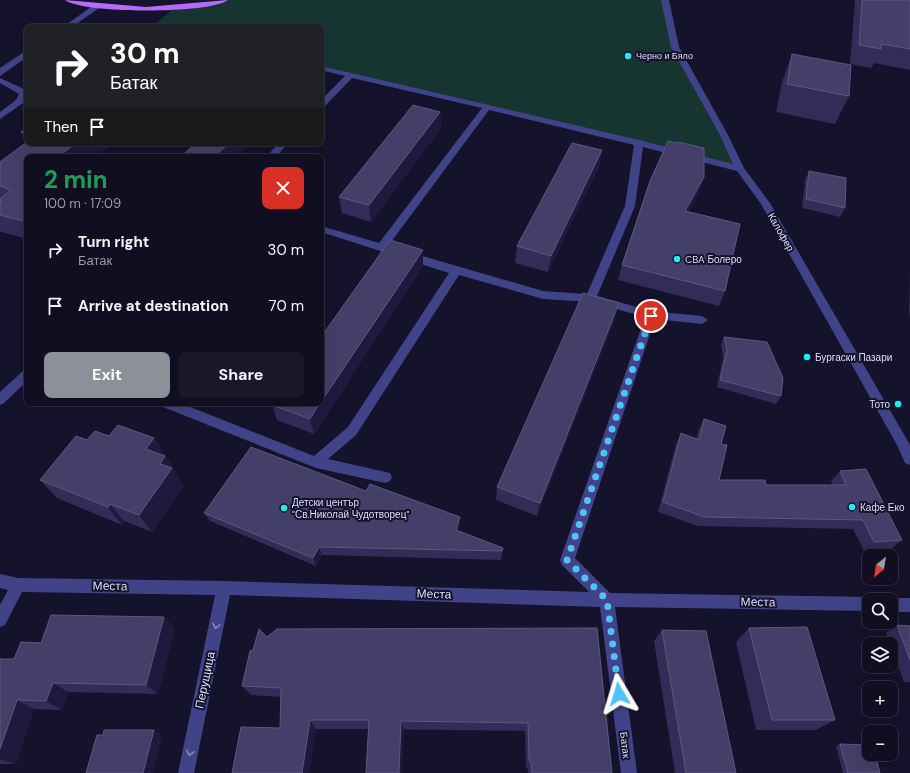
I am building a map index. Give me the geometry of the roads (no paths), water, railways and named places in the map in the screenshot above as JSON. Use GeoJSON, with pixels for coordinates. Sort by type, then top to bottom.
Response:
{"type":"FeatureCollection","features":[{"type":"Feature","properties":{"kind":"main road"},"geometry":{"type":"LineString","coordinates":[[69,0],[98,6],[174,8],[224,0]]}},
{"type":"Feature","properties":{"kind":"street","name":"Калофер"},"geometry":{"type":"LineString","coordinates":[[665,0],[675,47],[721,128],[740,169],[765,204],[906,442],[910,459]]}},
{"type":"Feature","properties":{"kind":"street"},"geometry":{"type":"LineString","coordinates":[[71,24],[98,6]]}},
{"type":"Feature","properties":{"kind":"street"},"geometry":{"type":"LineString","coordinates":[[0,74],[3,70],[24,56]]}},
{"type":"Feature","properties":{"kind":"street"},"geometry":{"type":"LineString","coordinates":[[324,69],[639,143],[740,169]]}},
{"type":"Feature","properties":{"kind":"street"},"geometry":{"type":"LineString","coordinates":[[324,102],[350,75]]}},
{"type":"Feature","properties":{"kind":"street"},"geometry":{"type":"LineString","coordinates":[[0,80],[19,90],[23,94],[20,101],[0,116]]}},
{"type":"Feature","properties":{"kind":"street"},"geometry":{"type":"LineString","coordinates":[[381,248],[487,108]]}},
{"type":"Feature","properties":{"kind":"street"},"geometry":{"type":"LineString","coordinates":[[592,298],[630,206],[639,143]]}},
{"type":"Feature","properties":{"kind":"street"},"geometry":{"type":"LineString","coordinates":[[274,154],[281,146]]}},
{"type":"Feature","properties":{"kind":"street"},"geometry":{"type":"LineString","coordinates":[[324,231],[456,271],[543,295],[592,298],[651,316],[702,320]]}},
{"type":"Feature","properties":{"kind":"street"},"geometry":{"type":"LineString","coordinates":[[316,462],[352,431],[456,271]]}},
{"type":"Feature","properties":{"kind":"street"},"geometry":{"type":"LineString","coordinates":[[607,600],[567,560],[651,316]]}},
{"type":"Feature","properties":{"kind":"street"},"geometry":{"type":"LineString","coordinates":[[0,400],[24,377]]}},
{"type":"Feature","properties":{"kind":"street"},"geometry":{"type":"LineString","coordinates":[[175,406],[316,462],[385,477]]}},
{"type":"Feature","properties":{"kind":"street","name":"Места"},"geometry":{"type":"LineString","coordinates":[[0,581],[18,585],[224,588],[607,600],[862,604]]}},
{"type":"Feature","properties":{"kind":"street"},"geometry":{"type":"LineString","coordinates":[[0,620],[18,585]]}},
{"type":"Feature","properties":{"kind":"street","name":"Перущица"},"geometry":{"type":"LineString","coordinates":[[186,773],[224,588]]}},
{"type":"Feature","properties":{"kind":"street","name":"Батак"},"geometry":{"type":"LineString","coordinates":[[607,600],[629,773]]}},
{"type":"Feature","properties":{"kind":"street"},"geometry":{"type":"LineString","coordinates":[[898,605],[910,605]]}},
{"type":"Feature","properties":{"kind":"place","name":"Черно и Бяло"},"geometry":{"type":"Point","coordinates":[628,56]}},
{"type":"Feature","properties":{"kind":"place","name":"CBA Болеро"},"geometry":{"type":"Point","coordinates":[677,259]}},
{"type":"Feature","properties":{"kind":"place","name":"Бургаски Пазари"},"geometry":{"type":"Point","coordinates":[807,357]}},
{"type":"Feature","properties":{"kind":"place","name":"Тото"},"geometry":{"type":"Point","coordinates":[898,404]}},
{"type":"Feature","properties":{"kind":"place","name":"Кафе Еко"},"geometry":{"type":"Point","coordinates":[852,507]}},
{"type":"Feature","properties":{"kind":"place","name":"Детски център \"Св.Николай Чудотворец\""},"geometry":{"type":"Point","coordinates":[284,508]}}]}
